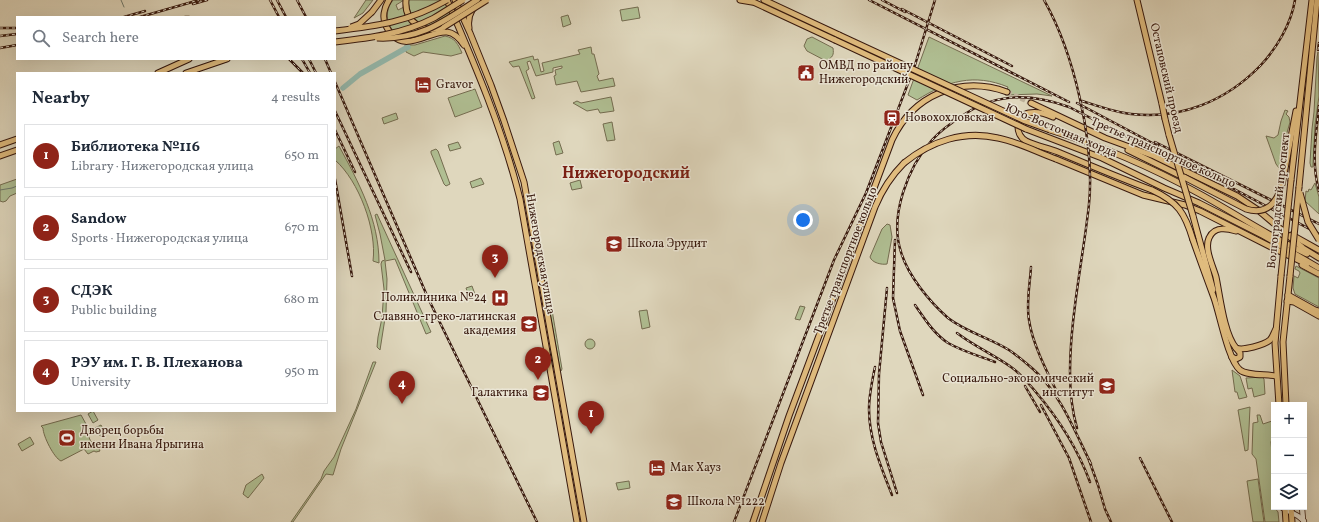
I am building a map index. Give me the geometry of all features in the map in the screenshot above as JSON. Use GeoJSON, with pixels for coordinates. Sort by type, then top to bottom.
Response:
{"type":"FeatureCollection","features":[{"type":"Feature","properties":{"kind":"main road"},"geometry":{"type":"LineString","coordinates":[[338,31],[359,24],[372,12],[381,0]]}},
{"type":"Feature","properties":{"kind":"main road"},"geometry":{"type":"LineString","coordinates":[[389,0],[384,9],[384,20],[388,30],[396,38],[414,41],[442,32],[450,33],[458,37],[470,52]]}},
{"type":"Feature","properties":{"kind":"main road"},"geometry":{"type":"LineString","coordinates":[[406,0],[405,4],[409,16],[416,25],[426,30],[444,27],[487,0]]}},
{"type":"Feature","properties":{"kind":"main road"},"geometry":{"type":"LineString","coordinates":[[338,31],[382,25],[398,21],[428,10],[447,0]]}},
{"type":"Feature","properties":{"kind":"main road","name":"Нижегородская улица"},"geometry":{"type":"LineString","coordinates":[[447,0],[470,52],[494,115],[520,199],[577,522]]}},
{"type":"Feature","properties":{"kind":"main road","name":"Нижегородская улица"},"geometry":{"type":"LineString","coordinates":[[455,0],[470,33],[504,121],[524,182],[584,522]]}},
{"type":"Feature","properties":{"kind":"main road"},"geometry":{"type":"LineString","coordinates":[[336,42],[385,35],[415,26],[433,18],[463,0]]}},
{"type":"Feature","properties":{"kind":"main road"},"geometry":{"type":"LineString","coordinates":[[368,38],[395,38],[418,33],[434,27],[477,0]]}},
{"type":"Feature","properties":{"kind":"main road"},"geometry":{"type":"LineString","coordinates":[[470,33],[470,14],[476,4],[482,0]]}},
{"type":"Feature","properties":{"kind":"main road"},"geometry":{"type":"LineString","coordinates":[[740,0],[758,4]]}},
{"type":"Feature","properties":{"kind":"main road","name":"Юго-Восточная хорда"},"geometry":{"type":"LineString","coordinates":[[749,0],[1019,126],[1102,158],[1199,203],[1264,236],[1319,269]]}},
{"type":"Feature","properties":{"kind":"main road","name":"Юго-Восточная хорда"},"geometry":{"type":"LineString","coordinates":[[764,0],[1025,121],[1085,141],[1131,159],[1197,192],[1295,248],[1319,259]]}},
{"type":"Feature","properties":{"kind":"main road","name":"Остаповский проезд"},"geometry":{"type":"LineString","coordinates":[[1137,0],[1169,135],[1212,283],[1214,299]]}},
{"type":"Feature","properties":{"kind":"main road","name":"Волгоградский проспект"},"geometry":{"type":"LineString","coordinates":[[1278,402],[1276,328],[1312,0]]}},
{"type":"Feature","properties":{"kind":"main road","name":"Волгоградский проспект"},"geometry":{"type":"LineString","coordinates":[[1286,402],[1283,348],[1317,0]]}},
{"type":"Feature","properties":{"kind":"main road"},"geometry":{"type":"LineString","coordinates":[[160,72],[187,60]]}},
{"type":"Feature","properties":{"kind":"main road"},"geometry":{"type":"LineString","coordinates":[[189,72],[224,60]]}},
{"type":"Feature","properties":{"kind":"main road"},"geometry":{"type":"LineString","coordinates":[[1105,138],[1246,208],[1257,210],[1268,207],[1277,199],[1282,188],[1303,81]]}},
{"type":"Feature","properties":{"kind":"main road","name":"Третье транспортное кольцо"},"geometry":{"type":"LineString","coordinates":[[753,522],[789,416],[892,140],[903,120],[920,104],[938,94],[957,87],[971,85],[987,86],[1007,92]]}},
{"type":"Feature","properties":{"kind":"main road","name":"Третье транспортное кольцо"},"geometry":{"type":"LineString","coordinates":[[1031,103],[1105,138],[1148,154],[1184,170],[1241,199],[1319,259]]}},
{"type":"Feature","properties":{"kind":"main road"},"geometry":{"type":"LineString","coordinates":[[1075,124],[1035,112],[1028,113],[1024,116],[1020,120],[1018,126],[1019,133],[1025,141],[1152,190],[1173,201],[1180,208],[1185,217],[1236,366],[1245,373],[1276,376]]}},
{"type":"Feature","properties":{"kind":"main road","name":"Третье транспортное кольцо"},"geometry":{"type":"LineString","coordinates":[[762,522],[781,463],[875,207],[884,188],[895,173],[904,163],[923,149],[943,140],[966,136],[998,138],[1056,159],[1143,195],[1185,205],[1200,211],[1277,250],[1319,269]]}},
{"type":"Feature","properties":{"kind":"main road"},"geometry":{"type":"LineString","coordinates":[[0,145],[16,139]]}},
{"type":"Feature","properties":{"kind":"main road"},"geometry":{"type":"LineString","coordinates":[[0,156],[16,150]]}},
{"type":"Feature","properties":{"kind":"main road"},"geometry":{"type":"LineString","coordinates":[[1299,187],[1301,202],[1308,222],[1319,240]]}},
{"type":"Feature","properties":{"kind":"main road"},"geometry":{"type":"LineString","coordinates":[[1265,216],[1287,232],[1319,250]]}},
{"type":"Feature","properties":{"kind":"main road"},"geometry":{"type":"LineString","coordinates":[[1232,357],[1236,359],[1240,357],[1240,353],[1231,341],[1220,304],[1208,242],[1213,233],[1221,229],[1229,229],[1253,238]]}},
{"type":"Feature","properties":{"kind":"main road"},"geometry":{"type":"LineString","coordinates":[[1277,250],[1319,274]]}},
{"type":"Feature","properties":{"kind":"main road"},"geometry":{"type":"LineString","coordinates":[[1288,295],[1318,311]]}},
{"type":"Feature","properties":{"kind":"main road"},"geometry":{"type":"LineString","coordinates":[[1287,301],[1294,302],[1319,316]]}},
{"type":"Feature","properties":{"kind":"main road"},"geometry":{"type":"LineString","coordinates":[[1236,348],[1244,350],[1268,341],[1276,328]]}},
{"type":"Feature","properties":{"kind":"main road"},"geometry":{"type":"LineString","coordinates":[[1282,522],[1284,510]]}},
{"type":"Feature","properties":{"kind":"main road"},"geometry":{"type":"LineString","coordinates":[[1284,510],[1286,522]]}},
{"type":"Feature","properties":{"kind":"main road"},"geometry":{"type":"LineString","coordinates":[[1291,510],[1304,522]]}},
{"type":"Feature","properties":{"kind":"main road"},"geometry":{"type":"LineString","coordinates":[[1291,510],[1292,522]]}},
{"type":"Feature","properties":{"kind":"main road"},"geometry":{"type":"LineString","coordinates":[[1302,510],[1304,522]]}},
{"type":"Feature","properties":{"kind":"green space"},"geometry":{"type":"Polygon","coordinates":[[[366,0],[373,0],[363,13],[354,18],[366,0]]]}},
{"type":"Feature","properties":{"kind":"green space"},"geometry":{"type":"Polygon","coordinates":[[[393,0],[404,0],[396,5],[398,10],[404,7],[412,21],[418,27],[422,30],[433,32],[411,38],[401,36],[396,33],[389,24],[387,18],[389,6],[393,0]]]}},
{"type":"Feature","properties":{"kind":"green space"},"geometry":{"type":"Polygon","coordinates":[[[408,0],[444,0],[452,19],[440,26],[426,28],[414,19],[408,0]]]}},
{"type":"Feature","properties":{"kind":"green space"},"geometry":{"type":"Polygon","coordinates":[[[638,7],[640,18],[622,21],[620,10],[638,7]]]}},
{"type":"Feature","properties":{"kind":"green space"},"geometry":{"type":"Polygon","coordinates":[[[568,15],[571,24],[563,27],[561,17],[568,15]]]}},
{"type":"Feature","properties":{"kind":"green space"},"geometry":{"type":"Polygon","coordinates":[[[445,36],[456,42],[462,53],[451,56],[423,52],[414,56],[406,52],[405,45],[415,45],[445,36]]]}},
{"type":"Feature","properties":{"kind":"green space"},"geometry":{"type":"Polygon","coordinates":[[[812,37],[833,48],[832,56],[826,61],[807,51],[804,46],[807,39],[812,37]]]}},
{"type":"Feature","properties":{"kind":"green space"},"geometry":{"type":"Polygon","coordinates":[[[929,37],[1052,96],[1037,94],[1005,95],[1008,87],[984,80],[972,80],[961,81],[939,88],[917,100],[908,95],[929,37]]]}},
{"type":"Feature","properties":{"kind":"green space"},"geometry":{"type":"Polygon","coordinates":[[[591,47],[599,74],[597,76],[599,81],[613,78],[615,86],[581,92],[577,81],[556,85],[554,76],[556,75],[555,70],[562,68],[562,66],[553,68],[553,72],[536,76],[530,61],[527,62],[529,69],[526,71],[535,98],[532,99],[519,66],[513,67],[509,62],[533,56],[534,60],[538,59],[541,72],[544,71],[542,63],[580,54],[578,50],[591,47]]]}},
{"type":"Feature","properties":{"kind":"green space"},"geometry":{"type":"Polygon","coordinates":[[[1318,52],[1319,96],[1315,125],[1313,167],[1311,167],[1312,129],[1318,52]]]}},
{"type":"Feature","properties":{"kind":"green space"},"geometry":{"type":"Polygon","coordinates":[[[475,89],[482,107],[455,117],[448,98],[475,89]]]}},
{"type":"Feature","properties":{"kind":"green space"},"geometry":{"type":"Polygon","coordinates":[[[611,97],[614,111],[600,113],[598,109],[587,111],[573,103],[577,101],[581,103],[611,97]]]}},
{"type":"Feature","properties":{"kind":"green space"},"geometry":{"type":"Polygon","coordinates":[[[1285,110],[1288,111],[1286,114],[1289,117],[1290,122],[1283,147],[1281,165],[1279,168],[1276,164],[1266,136],[1274,138],[1278,135],[1285,110]]]}},
{"type":"Feature","properties":{"kind":"green space"},"geometry":{"type":"Polygon","coordinates":[[[396,113],[398,119],[384,124],[382,118],[396,113]]]}},
{"type":"Feature","properties":{"kind":"green space"},"geometry":{"type":"Polygon","coordinates":[[[612,122],[615,140],[607,141],[603,124],[612,122]]]}},
{"type":"Feature","properties":{"kind":"green space"},"geometry":{"type":"Polygon","coordinates":[[[559,141],[563,153],[556,155],[553,143],[559,141]]]}},
{"type":"Feature","properties":{"kind":"green space"},"geometry":{"type":"Polygon","coordinates":[[[458,142],[461,148],[450,151],[448,145],[458,142]]]}},
{"type":"Feature","properties":{"kind":"green space"},"geometry":{"type":"Polygon","coordinates":[[[339,146],[354,174],[372,217],[376,232],[379,263],[373,261],[374,249],[372,235],[369,221],[359,193],[352,180],[336,161],[336,148],[339,146]]]}},
{"type":"Feature","properties":{"kind":"green space"},"geometry":{"type":"Polygon","coordinates":[[[436,149],[450,184],[446,186],[431,153],[431,151],[436,149]]]}},
{"type":"Feature","properties":{"kind":"green space"},"geometry":{"type":"Polygon","coordinates":[[[481,178],[484,184],[472,188],[470,182],[481,178]]]}},
{"type":"Feature","properties":{"kind":"green space"},"geometry":{"type":"Polygon","coordinates":[[[16,179],[16,193],[10,196],[6,201],[0,201],[0,185],[16,179]]]}},
{"type":"Feature","properties":{"kind":"green space"},"geometry":{"type":"Polygon","coordinates":[[[580,180],[582,188],[572,190],[570,183],[580,180]]]}},
{"type":"Feature","properties":{"kind":"green space"},"geometry":{"type":"Polygon","coordinates":[[[1315,183],[1319,197],[1319,214],[1305,201],[1306,191],[1308,192],[1309,189],[1311,190],[1315,183]]]}},
{"type":"Feature","properties":{"kind":"green space"},"geometry":{"type":"Polygon","coordinates":[[[377,214],[431,332],[426,334],[395,259],[385,261],[387,279],[386,312],[380,350],[377,347],[382,318],[384,289],[381,264],[382,261],[385,260],[375,215],[377,214]]]}},
{"type":"Feature","properties":{"kind":"green space"},"geometry":{"type":"Polygon","coordinates":[[[534,220],[539,238],[549,292],[547,293],[534,220]]]}},
{"type":"Feature","properties":{"kind":"green space"},"geometry":{"type":"Polygon","coordinates":[[[887,224],[890,225],[892,237],[887,264],[880,264],[873,261],[870,257],[882,229],[887,224]]]}},
{"type":"Feature","properties":{"kind":"green space"},"geometry":{"type":"Polygon","coordinates":[[[1296,266],[1319,278],[1319,307],[1295,294],[1293,288],[1294,276],[1298,278],[1300,273],[1295,269],[1296,266]]]}},
{"type":"Feature","properties":{"kind":"green space"},"geometry":{"type":"Polygon","coordinates":[[[472,286],[476,297],[470,299],[466,288],[472,286]]]}},
{"type":"Feature","properties":{"kind":"green space"},"geometry":{"type":"Polygon","coordinates":[[[548,302],[551,304],[562,369],[561,371],[560,369],[548,302]]]}},
{"type":"Feature","properties":{"kind":"green space"},"geometry":{"type":"Polygon","coordinates":[[[800,306],[805,307],[800,320],[795,319],[800,306]]]}},
{"type":"Feature","properties":{"kind":"green space"},"geometry":{"type":"Polygon","coordinates":[[[647,310],[650,327],[642,329],[639,311],[647,310]]]}},
{"type":"Feature","properties":{"kind":"green space"},"geometry":{"type":"Polygon","coordinates":[[[590,339],[595,344],[590,349],[585,344],[590,339]]]}},
{"type":"Feature","properties":{"kind":"green space"},"geometry":{"type":"Polygon","coordinates":[[[373,362],[376,362],[341,449],[333,475],[326,474],[293,522],[291,522],[321,479],[324,471],[334,457],[356,409],[373,362]]]}},
{"type":"Feature","properties":{"kind":"green space"},"geometry":{"type":"Polygon","coordinates":[[[1232,370],[1240,376],[1247,397],[1239,399],[1237,392],[1235,392],[1232,370]]]}},
{"type":"Feature","properties":{"kind":"green space"},"geometry":{"type":"Polygon","coordinates":[[[1262,377],[1264,379],[1265,394],[1254,397],[1252,388],[1248,389],[1246,378],[1262,377]]]}},
{"type":"Feature","properties":{"kind":"green space"},"geometry":{"type":"Polygon","coordinates":[[[1250,407],[1248,450],[1245,451],[1238,410],[1250,407]]]}},
{"type":"Feature","properties":{"kind":"green space"},"geometry":{"type":"Polygon","coordinates":[[[94,412],[98,420],[93,423],[88,414],[94,412]]]}},
{"type":"Feature","properties":{"kind":"green space","name":"Дворец борьбы имени Ивана Ярыгина"},"geometry":{"type":"Polygon","coordinates":[[[81,415],[91,433],[88,435],[91,442],[95,441],[100,451],[94,451],[88,454],[84,449],[61,461],[55,456],[49,446],[41,426],[81,415]]]}},
{"type":"Feature","properties":{"kind":"green space"},"geometry":{"type":"Polygon","coordinates":[[[1257,415],[1260,415],[1263,424],[1271,421],[1271,510],[1276,510],[1278,512],[1279,522],[1265,522],[1256,459],[1252,454],[1253,423],[1258,422],[1257,415]]]}},
{"type":"Feature","properties":{"kind":"green space"},"geometry":{"type":"Polygon","coordinates":[[[101,425],[106,434],[101,437],[95,428],[101,425]]]}},
{"type":"Feature","properties":{"kind":"green space"},"geometry":{"type":"Polygon","coordinates":[[[30,437],[34,444],[22,451],[18,444],[30,437]]]}},
{"type":"Feature","properties":{"kind":"green space"},"geometry":{"type":"Polygon","coordinates":[[[262,474],[264,478],[248,498],[243,494],[246,485],[262,474]]]}},
{"type":"Feature","properties":{"kind":"green space"},"geometry":{"type":"Polygon","coordinates":[[[1258,479],[1264,522],[1253,522],[1247,481],[1258,479]]]}},
{"type":"Feature","properties":{"kind":"green space"},"geometry":{"type":"Polygon","coordinates":[[[629,481],[630,488],[618,490],[616,483],[629,481]]]}},
{"type":"Feature","properties":{"kind":"waterway"},"geometry":{"type":"LineString","coordinates":[[121,0],[124,7]]}},
{"type":"Feature","properties":{"kind":"waterway"},"geometry":{"type":"LineString","coordinates":[[343,88],[360,74],[408,47]]}},
{"type":"Feature","properties":{"kind":"waterway"},"geometry":{"type":"LineString","coordinates":[[0,190],[16,186]]}},
{"type":"Feature","properties":{"kind":"tunnel"},"geometry":{"type":"LineString","coordinates":[[1007,92],[1031,103]]}},
{"type":"Feature","properties":{"kind":"railway"},"geometry":{"type":"LineString","coordinates":[[143,16],[199,0]]}},
{"type":"Feature","properties":{"kind":"railway"},"geometry":{"type":"LineString","coordinates":[[193,4],[207,0]]}},
{"type":"Feature","properties":{"kind":"railway"},"geometry":{"type":"LineString","coordinates":[[270,0],[278,16]]}},
{"type":"Feature","properties":{"kind":"railway"},"geometry":{"type":"LineString","coordinates":[[277,0],[285,16]]}},
{"type":"Feature","properties":{"kind":"railway"},"geometry":{"type":"LineString","coordinates":[[297,0],[305,16]]}},
{"type":"Feature","properties":{"kind":"railway"},"geometry":{"type":"LineString","coordinates":[[869,0],[1069,102]]}},
{"type":"Feature","properties":{"kind":"railway"},"geometry":{"type":"LineString","coordinates":[[882,0],[905,12]]}},
{"type":"Feature","properties":{"kind":"railway"},"geometry":{"type":"LineString","coordinates":[[734,522],[834,260],[866,193],[915,65],[935,0]]}},
{"type":"Feature","properties":{"kind":"railway"},"geometry":{"type":"LineString","coordinates":[[1044,0],[1055,21],[1073,72],[1080,99],[1089,154],[1089,204],[1074,309],[1070,355],[1072,408],[1077,428]]}},
{"type":"Feature","properties":{"kind":"railway"},"geometry":{"type":"LineString","coordinates":[[1082,101],[1118,112],[1149,115],[1184,111],[1217,98],[1247,78],[1266,59],[1287,27],[1295,0]]}},
{"type":"Feature","properties":{"kind":"railway"},"geometry":{"type":"LineString","coordinates":[[902,9],[1012,66]]}},
{"type":"Feature","properties":{"kind":"railway"},"geometry":{"type":"LineString","coordinates":[[128,16],[145,11]]}},
{"type":"Feature","properties":{"kind":"railway"},"geometry":{"type":"LineString","coordinates":[[0,28],[16,28]]}},
{"type":"Feature","properties":{"kind":"railway"},"geometry":{"type":"LineString","coordinates":[[0,36],[16,34]]}},
{"type":"Feature","properties":{"kind":"railway"},"geometry":{"type":"LineString","coordinates":[[1318,50],[1319,43]]}},
{"type":"Feature","properties":{"kind":"railway"},"geometry":{"type":"LineString","coordinates":[[0,48],[16,45]]}},
{"type":"Feature","properties":{"kind":"railway"},"geometry":{"type":"LineString","coordinates":[[290,60],[302,72]]}},
{"type":"Feature","properties":{"kind":"railway"},"geometry":{"type":"LineString","coordinates":[[303,60],[309,72]]}},
{"type":"Feature","properties":{"kind":"railway"},"geometry":{"type":"LineString","coordinates":[[310,60],[316,72]]}},
{"type":"Feature","properties":{"kind":"railway"},"geometry":{"type":"LineString","coordinates":[[325,60],[331,72]]}},
{"type":"Feature","properties":{"kind":"railway"},"geometry":{"type":"LineString","coordinates":[[336,84],[428,298],[537,522]]}},
{"type":"Feature","properties":{"kind":"railway"},"geometry":{"type":"LineString","coordinates":[[1091,464],[1073,426],[1052,390],[1043,379],[1009,350],[962,327],[948,318],[920,288],[914,279],[904,261],[901,252],[897,223],[899,208],[908,178],[923,151],[932,140],[948,126],[977,107],[990,102],[1016,97],[1042,100],[1069,107],[1201,174]]}},
{"type":"Feature","properties":{"kind":"railway"},"geometry":{"type":"LineString","coordinates":[[1077,103],[1158,146]]}},
{"type":"Feature","properties":{"kind":"railway"},"geometry":{"type":"LineString","coordinates":[[1319,106],[1315,159],[1315,170],[1319,191]]}},
{"type":"Feature","properties":{"kind":"railway"},"geometry":{"type":"LineString","coordinates":[[336,113],[411,272]]}},
{"type":"Feature","properties":{"kind":"railway"},"geometry":{"type":"LineString","coordinates":[[336,132],[355,172]]}},
{"type":"Feature","properties":{"kind":"railway"},"geometry":{"type":"LineString","coordinates":[[1155,142],[1319,224]]}},
{"type":"Feature","properties":{"kind":"railway"},"geometry":{"type":"LineString","coordinates":[[1198,170],[1319,234]]}},
{"type":"Feature","properties":{"kind":"railway"},"geometry":{"type":"LineString","coordinates":[[336,185],[352,276]]}},
{"type":"Feature","properties":{"kind":"railway"},"geometry":{"type":"LineString","coordinates":[[895,240],[893,298],[900,331],[923,395]]}},
{"type":"Feature","properties":{"kind":"railway"},"geometry":{"type":"LineString","coordinates":[[1031,267],[1028,294],[1028,314],[1031,329],[1040,356],[1056,390]]}},
{"type":"Feature","properties":{"kind":"railway"},"geometry":{"type":"LineString","coordinates":[[887,288],[879,374],[878,423],[881,442],[897,493]]}},
{"type":"Feature","properties":{"kind":"railway"},"geometry":{"type":"LineString","coordinates":[[915,305],[934,330],[948,343],[995,362]]}},
{"type":"Feature","properties":{"kind":"railway"},"geometry":{"type":"LineString","coordinates":[[957,333],[998,358],[1018,372],[1027,381],[1052,412],[1067,434],[1090,482]]}},
{"type":"Feature","properties":{"kind":"railway"},"geometry":{"type":"LineString","coordinates":[[875,367],[869,409],[871,431],[876,453],[892,495]]}},
{"type":"Feature","properties":{"kind":"railway"},"geometry":{"type":"LineString","coordinates":[[1025,386],[1040,412]]}},
{"type":"Feature","properties":{"kind":"railway"},"geometry":{"type":"LineString","coordinates":[[1041,405],[1069,458],[1091,522]]}},
{"type":"Feature","properties":{"kind":"railway"},"geometry":{"type":"LineString","coordinates":[[1140,458],[1172,522]]}},
{"type":"Feature","properties":{"kind":"railway"},"geometry":{"type":"LineString","coordinates":[[1089,460],[1105,509],[1111,522]]}},
{"type":"Feature","properties":{"kind":"place","name":"ОМВД по району Нижегородский"},"geometry":{"type":"Point","coordinates":[806,73]}},
{"type":"Feature","properties":{"kind":"place","name":"Gravor"},"geometry":{"type":"Point","coordinates":[423,85]}},
{"type":"Feature","properties":{"kind":"place","name":"Новохохловская"},"geometry":{"type":"Point","coordinates":[892,118]}},
{"type":"Feature","properties":{"kind":"place","name":"Школа Эрудит"},"geometry":{"type":"Point","coordinates":[614,244]}},
{"type":"Feature","properties":{"kind":"place","name":"СДЭК"},"geometry":{"type":"Point","coordinates":[495,278]}},
{"type":"Feature","properties":{"kind":"place","name":"Поликлиника №24"},"geometry":{"type":"Point","coordinates":[500,298]}},
{"type":"Feature","properties":{"kind":"place","name":"Славяно-греко-латинская академия"},"geometry":{"type":"Point","coordinates":[529,324]}},
{"type":"Feature","properties":{"kind":"place","name":"Sandow"},"geometry":{"type":"Point","coordinates":[538,380]}},
{"type":"Feature","properties":{"kind":"place","name":"Социально-экономический институт"},"geometry":{"type":"Point","coordinates":[1107,386]}},
{"type":"Feature","properties":{"kind":"place","name":"Галактика"},"geometry":{"type":"Point","coordinates":[541,393]}},
{"type":"Feature","properties":{"kind":"place","name":"РЭУ им. Г. В. Плеханова"},"geometry":{"type":"Point","coordinates":[402,404]}},
{"type":"Feature","properties":{"kind":"place","name":"Библиотека №116"},"geometry":{"type":"Point","coordinates":[591,434]}},
{"type":"Feature","properties":{"kind":"place","name":"Дворец борьбы имени Ивана Ярыгина"},"geometry":{"type":"Point","coordinates":[67,438]}},
{"type":"Feature","properties":{"kind":"place","name":"Мак Хауз"},"geometry":{"type":"Point","coordinates":[657,468]}},
{"type":"Feature","properties":{"kind":"place","name":"Школа №1222"},"geometry":{"type":"Point","coordinates":[674,502]}},
{"type":"Feature","properties":{"kind":"district","name":"Нижегородский"},"geometry":{"type":"Point","coordinates":[626,174]}}]}
